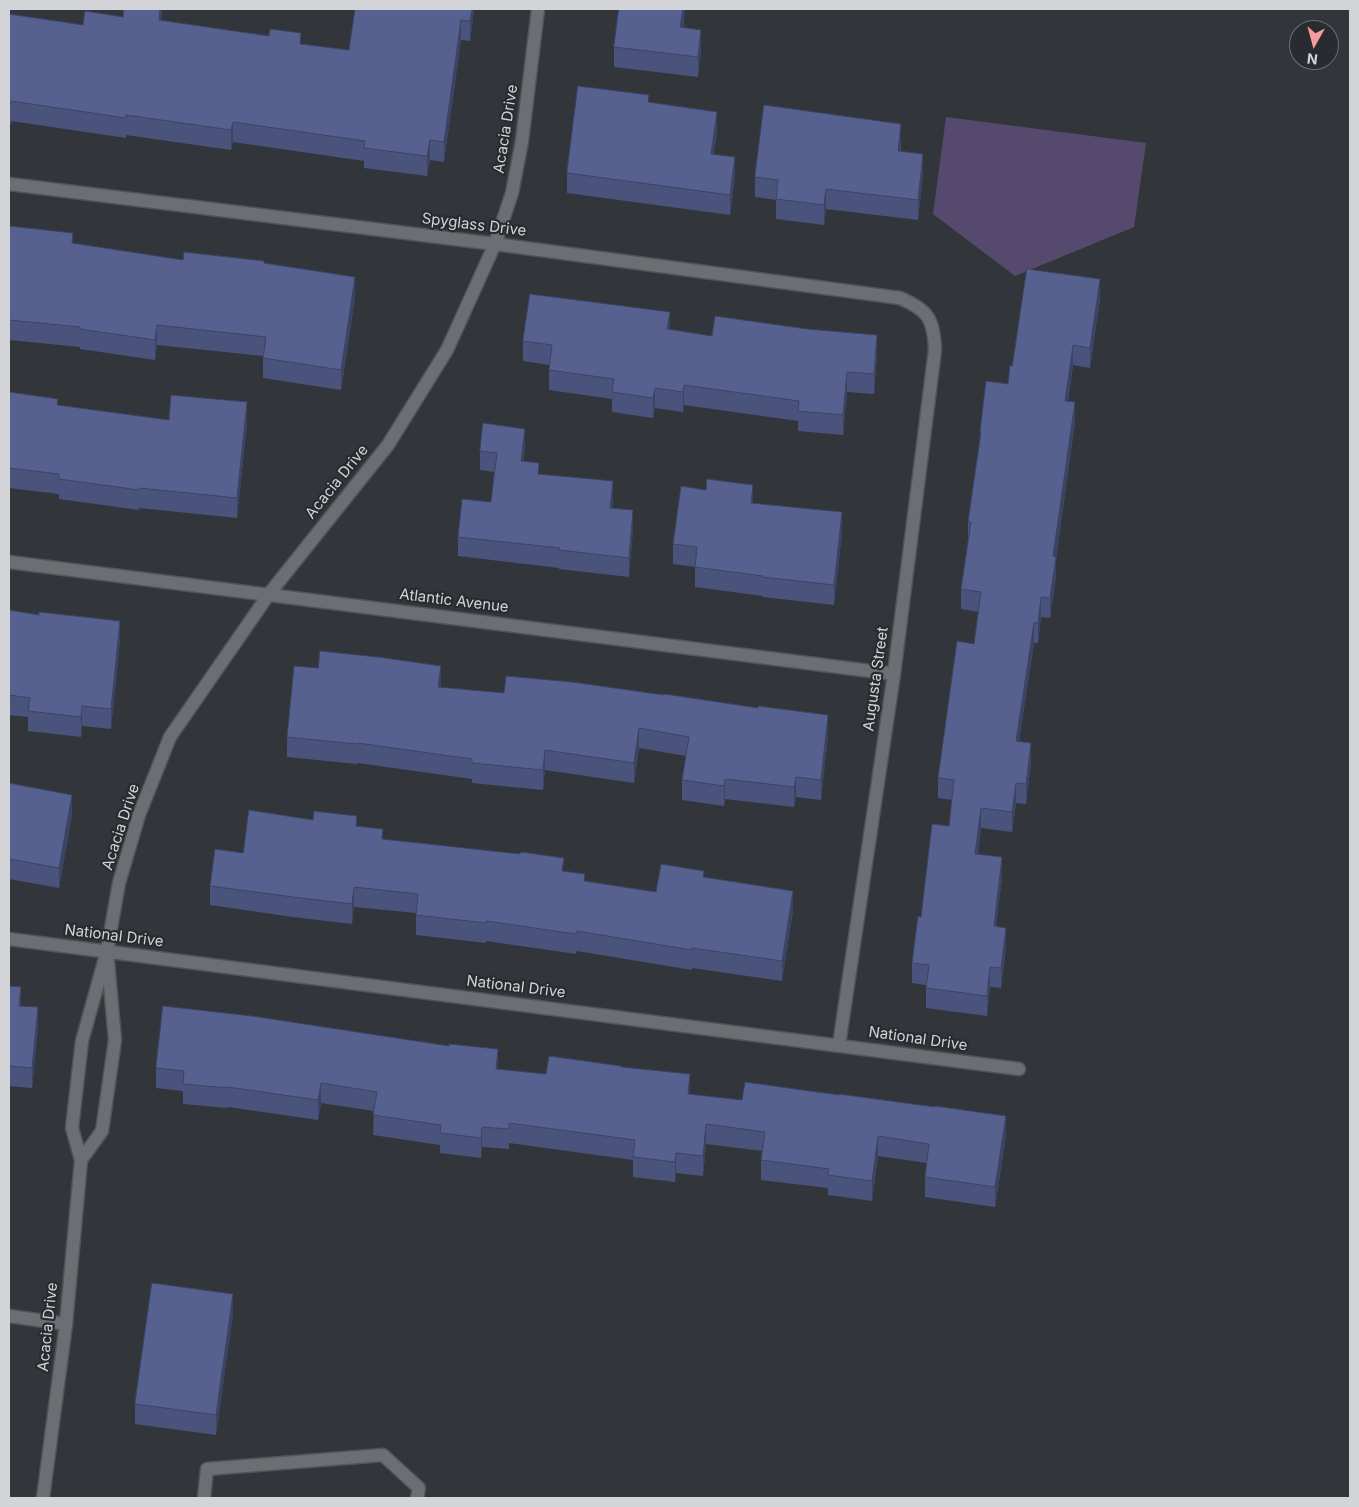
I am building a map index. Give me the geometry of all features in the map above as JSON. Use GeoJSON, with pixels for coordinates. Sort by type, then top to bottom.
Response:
{"type":"FeatureCollection","features":[{"type":"Feature","properties":{"kind":"street","name":"Acacia Drive"},"geometry":{"type":"LineString","coordinates":[[43,1498],[66,1324],[82,1160],[72,1128],[82,1042],[107,951],[119,883],[139,815],[170,737],[268,594],[388,445],[447,350],[495,244],[512,193],[522,141],[538,9]]}},
{"type":"Feature","properties":{"kind":"street","name":"Spyglass Drive"},"geometry":{"type":"LineString","coordinates":[[9,184],[495,244],[900,298],[916,305],[929,317]]}},
{"type":"Feature","properties":{"kind":"street","name":"Augusta Street"},"geometry":{"type":"LineString","coordinates":[[839,1045],[894,674],[935,350],[935,332],[929,317]]}},
{"type":"Feature","properties":{"kind":"street","name":"Atlantic Avenue"},"geometry":{"type":"LineString","coordinates":[[9,562],[894,674]]}},
{"type":"Feature","properties":{"kind":"street","name":"National Drive"},"geometry":{"type":"LineString","coordinates":[[9,939],[1019,1069]]}},
{"type":"Feature","properties":{"kind":"street","name":"Acacia Drive"},"geometry":{"type":"LineString","coordinates":[[82,1160],[102,1131],[115,1040],[107,951]]}},
{"type":"Feature","properties":{"kind":"street"},"geometry":{"type":"LineString","coordinates":[[9,1316],[66,1324]]}},
{"type":"Feature","properties":{"kind":"street"},"geometry":{"type":"LineString","coordinates":[[204,1498],[207,1469],[383,1455],[419,1488],[418,1498]]}},
{"type":"Feature","properties":{"kind":"shaded area"},"geometry":{"type":"Polygon","coordinates":[[[946,117],[1146,143],[1134,227],[1015,276],[933,214],[946,117]]]}},
{"type":"Feature","properties":{"kind":"building"},"geometry":{"type":"Polygon","coordinates":[[[124,9],[160,9],[159,20],[269,36],[270,29],[301,33],[300,44],[349,50],[355,9],[472,9],[470,21],[461,20],[444,142],[430,140],[427,156],[364,148],[365,141],[233,122],[231,130],[126,115],[126,118],[11,101],[11,104],[9,103],[9,14],[83,25],[85,11],[123,17],[124,9]]]}},
{"type":"Feature","properties":{"kind":"building"},"geometry":{"type":"Polygon","coordinates":[[[619,9],[683,9],[680,27],[701,30],[698,57],[614,47],[619,9]]]}},
{"type":"Feature","properties":{"kind":"building"},"geometry":{"type":"Polygon","coordinates":[[[578,86],[649,95],[648,102],[717,112],[711,154],[735,157],[730,195],[567,173],[578,86]]]}},
{"type":"Feature","properties":{"kind":"building"},"geometry":{"type":"Polygon","coordinates":[[[764,105],[901,124],[898,151],[923,154],[918,200],[826,189],[824,205],[776,199],[778,180],[755,177],[764,105]]]}},
{"type":"Feature","properties":{"kind":"building"},"geometry":{"type":"Polygon","coordinates":[[[9,226],[73,233],[72,243],[183,260],[184,252],[264,261],[264,263],[355,277],[341,370],[263,358],[266,337],[157,325],[155,340],[80,329],[80,327],[9,320],[9,226]]]}},
{"type":"Feature","properties":{"kind":"building"},"geometry":{"type":"Polygon","coordinates":[[[1027,269],[1100,279],[1090,348],[1073,345],[1065,401],[1075,402],[1053,556],[1056,557],[1050,598],[1041,597],[1038,623],[1034,623],[1016,741],[1031,743],[1026,784],[1016,783],[1012,812],[981,808],[975,854],[1002,857],[994,926],[1006,928],[1001,968],[990,967],[987,996],[926,988],[929,965],[912,963],[918,916],[921,917],[932,824],[949,826],[954,780],[938,778],[957,641],[974,644],[981,592],[961,589],[971,522],[968,522],[986,381],[1008,384],[1027,269]]]}},
{"type":"Feature","properties":{"kind":"building"},"geometry":{"type":"Polygon","coordinates":[[[530,294],[670,312],[667,329],[712,336],[715,316],[807,329],[877,335],[874,374],[847,372],[843,415],[798,411],[799,401],[684,385],[683,392],[655,388],[653,398],[612,392],[614,379],[549,370],[552,345],[523,341],[530,294]]]}},
{"type":"Feature","properties":{"kind":"building"},"geometry":{"type":"Polygon","coordinates":[[[9,392],[58,399],[57,405],[169,420],[171,395],[247,402],[237,498],[139,488],[139,490],[59,479],[59,474],[9,468],[9,392]]]}},
{"type":"Feature","properties":{"kind":"building"},"geometry":{"type":"Polygon","coordinates":[[[483,423],[525,429],[521,461],[539,463],[538,474],[613,481],[610,508],[633,510],[629,558],[559,550],[560,548],[458,537],[462,499],[491,502],[497,453],[480,451],[483,423]]]}},
{"type":"Feature","properties":{"kind":"building"},"geometry":{"type":"Polygon","coordinates":[[[707,479],[753,485],[751,503],[842,512],[834,585],[695,567],[697,547],[673,544],[681,486],[706,490],[707,479]]]}},
{"type":"Feature","properties":{"kind":"building"},"geometry":{"type":"Polygon","coordinates":[[[9,610],[39,615],[39,612],[120,621],[111,709],[82,706],[81,717],[28,711],[30,698],[9,695],[9,610]]]}},
{"type":"Feature","properties":{"kind":"building"},"geometry":{"type":"Polygon","coordinates":[[[320,651],[441,666],[438,687],[504,693],[506,676],[572,682],[758,708],[758,706],[828,715],[821,780],[796,777],[794,787],[725,779],[724,786],[682,780],[689,737],[639,728],[634,763],[545,750],[543,770],[472,763],[472,759],[358,743],[287,737],[294,666],[318,668],[320,651]]]}},
{"type":"Feature","properties":{"kind":"building"},"geometry":{"type":"Polygon","coordinates":[[[9,783],[72,795],[59,868],[9,859],[9,783]]]}},
{"type":"Feature","properties":{"kind":"building"},"geometry":{"type":"Polygon","coordinates":[[[249,810],[313,820],[314,811],[357,816],[356,826],[383,829],[382,839],[520,854],[521,852],[564,858],[562,871],[585,874],[584,881],[656,892],[661,864],[704,871],[703,877],[793,891],[782,961],[692,948],[692,950],[577,931],[576,934],[486,921],[486,923],[416,915],[418,894],[354,887],[352,904],[210,886],[215,849],[243,853],[249,810]]]}},
{"type":"Feature","properties":{"kind":"building"},"geometry":{"type":"Polygon","coordinates":[[[9,986],[21,987],[19,1006],[38,1007],[32,1068],[9,1066],[9,986]]]}},
{"type":"Feature","properties":{"kind":"building"},"geometry":{"type":"Polygon","coordinates":[[[163,1006],[252,1016],[449,1046],[449,1044],[498,1049],[496,1069],[546,1074],[549,1056],[621,1067],[690,1074],[688,1094],[742,1100],[745,1082],[1006,1116],[995,1187],[925,1177],[929,1144],[878,1136],[872,1181],[828,1175],[829,1169],[761,1160],[765,1132],[706,1124],[703,1156],[676,1153],[675,1162],[633,1157],[635,1140],[509,1123],[509,1129],[482,1127],[481,1138],[440,1133],[441,1125],[373,1115],[377,1092],[321,1083],[318,1100],[228,1087],[183,1084],[184,1071],[156,1068],[163,1006]]]}},
{"type":"Feature","properties":{"kind":"building"},"geometry":{"type":"Polygon","coordinates":[[[152,1283],[233,1294],[216,1415],[135,1404],[152,1283]]]}}]}
